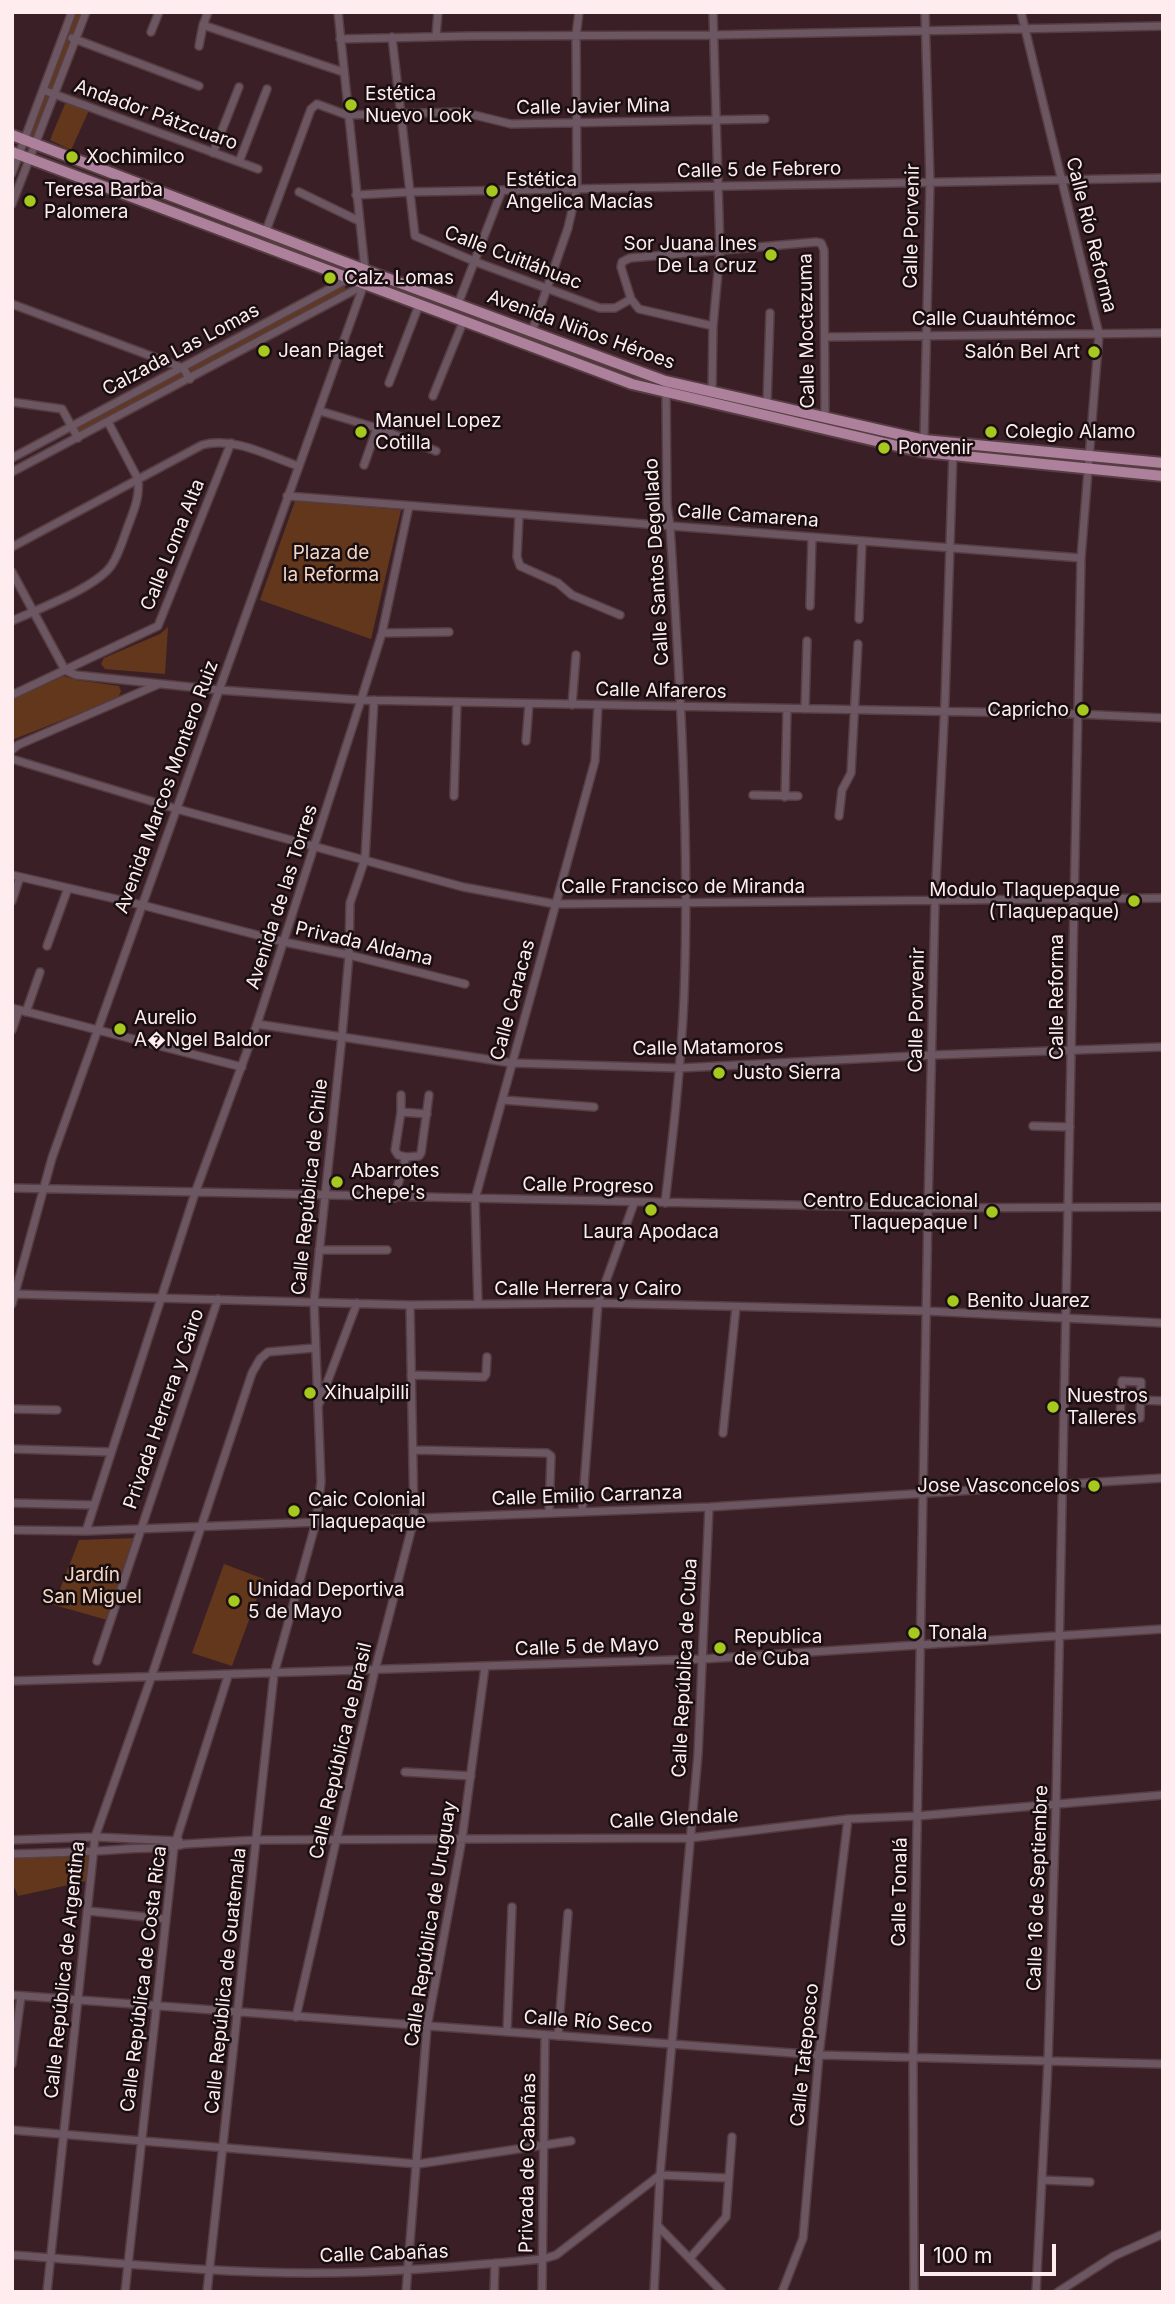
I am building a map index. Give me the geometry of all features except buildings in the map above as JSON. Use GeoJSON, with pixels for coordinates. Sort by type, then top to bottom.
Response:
{"type":"FeatureCollection","features":[{"type":"Feature","properties":{"kind":"main road","name":"Avenida Niños Héroes"},"geometry":{"type":"LineString","coordinates":[[12,135],[531,331],[665,387],[872,441],[953,457],[1163,476]]}},
{"type":"Feature","properties":{"kind":"main road","name":"Avenida Niños Héroes"},"geometry":{"type":"LineString","coordinates":[[20,155],[632,384],[712,392],[924,440],[1163,463]]}},
{"type":"Feature","properties":{"kind":"street"},"geometry":{"type":"LineString","coordinates":[[30,142],[43,90],[72,12]]}},
{"type":"Feature","properties":{"kind":"street"},"geometry":{"type":"LineString","coordinates":[[12,173],[54,94],[86,12]]}},
{"type":"Feature","properties":{"kind":"street"},"geometry":{"type":"LineString","coordinates":[[151,32],[159,12]]}},
{"type":"Feature","properties":{"kind":"street"},"geometry":{"type":"LineString","coordinates":[[200,46],[208,12]]}},
{"type":"Feature","properties":{"kind":"street","name":"Avenida Marcos Montero Ruiz"},"geometry":{"type":"LineString","coordinates":[[12,1304],[43,1189],[364,284],[365,270],[342,72],[338,12]]}},
{"type":"Feature","properties":{"kind":"street"},"geometry":{"type":"LineString","coordinates":[[436,36],[438,12]]}},
{"type":"Feature","properties":{"kind":"street"},"geometry":{"type":"LineString","coordinates":[[531,331],[568,228],[577,188],[576,36],[579,12]]}},
{"type":"Feature","properties":{"kind":"street"},"geometry":{"type":"LineString","coordinates":[[712,392],[713,326],[720,251],[713,12]]}},
{"type":"Feature","properties":{"kind":"street","name":"Calle Porvenir"},"geometry":{"type":"LineString","coordinates":[[924,440],[930,183],[925,12]]}},
{"type":"Feature","properties":{"kind":"street","name":"Calle Río Reforma"},"geometry":{"type":"LineString","coordinates":[[1021,12],[1099,334],[1088,469]]}},
{"type":"Feature","properties":{"kind":"street"},"geometry":{"type":"LineString","coordinates":[[203,25],[342,72]]}},
{"type":"Feature","properties":{"kind":"street"},"geometry":{"type":"LineString","coordinates":[[340,39],[926,32],[1163,26]]}},
{"type":"Feature","properties":{"kind":"street"},"geometry":{"type":"LineString","coordinates":[[64,34],[199,86]]}},
{"type":"Feature","properties":{"kind":"street","name":"Calle Cuitláhuac"},"geometry":{"type":"LineString","coordinates":[[392,37],[415,236],[475,262],[607,309],[615,308],[631,299]]}},
{"type":"Feature","properties":{"kind":"street"},"geometry":{"type":"LineString","coordinates":[[213,153],[239,87]]}},
{"type":"Feature","properties":{"kind":"street"},"geometry":{"type":"LineString","coordinates":[[239,162],[268,89]]}},
{"type":"Feature","properties":{"kind":"street","name":"Andador Pátzcuaro"},"geometry":{"type":"LineString","coordinates":[[43,90],[258,169]]}},
{"type":"Feature","properties":{"kind":"street","name":"Calle Javier Mina"},"geometry":{"type":"LineString","coordinates":[[266,231],[311,108],[319,105],[347,115],[467,112],[512,124],[765,119]]}},
{"type":"Feature","properties":{"kind":"street"},"geometry":{"type":"LineString","coordinates":[[12,204],[20,155]]}},
{"type":"Feature","properties":{"kind":"street","name":"Calle 5 de Febrero"},"geometry":{"type":"LineString","coordinates":[[356,195],[410,191],[1163,178]]}},
{"type":"Feature","properties":{"kind":"street"},"geometry":{"type":"LineString","coordinates":[[458,304],[502,190]]}},
{"type":"Feature","properties":{"kind":"street"},"geometry":{"type":"LineString","coordinates":[[299,192],[359,220]]}},
{"type":"Feature","properties":{"kind":"street","name":"Calle Moctezuma"},"geometry":{"type":"LineString","coordinates":[[720,251],[821,243],[824,250],[825,418]]}},
{"type":"Feature","properties":{"kind":"street"},"geometry":{"type":"LineString","coordinates":[[713,326],[639,309],[631,299],[621,267],[625,259],[720,251]]}},
{"type":"Feature","properties":{"kind":"street","name":"Calzada Las Lomas"},"geometry":{"type":"LineString","coordinates":[[12,459],[365,270]]}},
{"type":"Feature","properties":{"kind":"street","name":"Calzada Las Lomas"},"geometry":{"type":"LineString","coordinates":[[12,472],[364,284]]}},
{"type":"Feature","properties":{"kind":"street"},"geometry":{"type":"LineString","coordinates":[[12,304],[183,368],[190,379]]}},
{"type":"Feature","properties":{"kind":"street"},"geometry":{"type":"LineString","coordinates":[[389,383],[419,305]]}},
{"type":"Feature","properties":{"kind":"street"},"geometry":{"type":"LineString","coordinates":[[767,404],[770,313]]}},
{"type":"Feature","properties":{"kind":"street"},"geometry":{"type":"LineString","coordinates":[[433,396],[463,322]]}},
{"type":"Feature","properties":{"kind":"street","name":"Calle Cuauhtémoc"},"geometry":{"type":"LineString","coordinates":[[825,337],[1163,333]]}},
{"type":"Feature","properties":{"kind":"street","name":"Calle Santos Degollado"},"geometry":{"type":"LineString","coordinates":[[665,387],[667,505],[681,707],[685,903],[680,1068],[665,1203]]}},
{"type":"Feature","properties":{"kind":"street"},"geometry":{"type":"LineString","coordinates":[[12,402],[62,409],[78,438]]}},
{"type":"Feature","properties":{"kind":"street"},"geometry":{"type":"LineString","coordinates":[[320,411],[377,428],[436,451]]}},
{"type":"Feature","properties":{"kind":"street"},"geometry":{"type":"LineString","coordinates":[[12,621],[89,584],[110,568],[137,502],[138,480],[108,422]]}},
{"type":"Feature","properties":{"kind":"street"},"geometry":{"type":"LineString","coordinates":[[364,466],[377,428]]}},
{"type":"Feature","properties":{"kind":"street"},"geometry":{"type":"LineString","coordinates":[[12,547],[202,444],[213,441],[231,443],[298,466]]}},
{"type":"Feature","properties":{"kind":"street","name":"Calle Loma Alta"},"geometry":{"type":"LineString","coordinates":[[12,695],[158,626],[231,443]]}},
{"type":"Feature","properties":{"kind":"street","name":"Calle Porvenir"},"geometry":{"type":"LineString","coordinates":[[922,1493],[935,901],[954,444]]}},
{"type":"Feature","properties":{"kind":"street"},"geometry":{"type":"LineString","coordinates":[[12,459],[27,464]]}},
{"type":"Feature","properties":{"kind":"street","name":"Calle Reforma"},"geometry":{"type":"LineString","coordinates":[[1062,1485],[1073,1049],[1077,714],[1081,558],[1088,469]]}},
{"type":"Feature","properties":{"kind":"street","name":"Calle Camarena"},"geometry":{"type":"LineString","coordinates":[[287,496],[1081,558]]}},
{"type":"Feature","properties":{"kind":"street","name":"Avenida de las Torres"},"geometry":{"type":"LineString","coordinates":[[86,1531],[195,1193],[257,1024],[315,846],[382,633],[410,506]]}},
{"type":"Feature","properties":{"kind":"street"},"geometry":{"type":"LineString","coordinates":[[519,515],[517,557],[522,568],[558,583],[572,595],[620,615]]}},
{"type":"Feature","properties":{"kind":"street"},"geometry":{"type":"LineString","coordinates":[[810,606],[812,537]]}},
{"type":"Feature","properties":{"kind":"street"},"geometry":{"type":"LineString","coordinates":[[859,619],[862,541]]}},
{"type":"Feature","properties":{"kind":"street"},"geometry":{"type":"LineString","coordinates":[[12,572],[65,670]]}},
{"type":"Feature","properties":{"kind":"street"},"geometry":{"type":"LineString","coordinates":[[382,633],[449,632]]}},
{"type":"Feature","properties":{"kind":"street"},"geometry":{"type":"LineString","coordinates":[[805,709],[807,641]]}},
{"type":"Feature","properties":{"kind":"street"},"geometry":{"type":"LineString","coordinates":[[839,816],[842,790],[851,773],[858,644]]}},
{"type":"Feature","properties":{"kind":"street"},"geometry":{"type":"LineString","coordinates":[[572,705],[576,655]]}},
{"type":"Feature","properties":{"kind":"street","name":"Calle Alfareros"},"geometry":{"type":"LineString","coordinates":[[65,670],[76,675],[219,690],[361,700],[945,711],[1163,718]]}},
{"type":"Feature","properties":{"kind":"street","name":"Calle Alfareros"},"geometry":{"type":"LineString","coordinates":[[12,750],[18,745],[160,684]]}},
{"type":"Feature","properties":{"kind":"street","name":"Calle República de Chile"},"geometry":{"type":"LineString","coordinates":[[275,1674],[316,1522],[321,1482],[314,1301],[342,1036],[349,955],[350,903],[365,859],[374,700]]}},
{"type":"Feature","properties":{"kind":"street"},"geometry":{"type":"LineString","coordinates":[[454,796],[457,702]]}},
{"type":"Feature","properties":{"kind":"street"},"geometry":{"type":"LineString","coordinates":[[526,741],[529,704]]}},
{"type":"Feature","properties":{"kind":"street","name":"Calle Caracas"},"geometry":{"type":"LineString","coordinates":[[478,1304],[475,1199],[596,761],[598,705]]}},
{"type":"Feature","properties":{"kind":"street"},"geometry":{"type":"LineString","coordinates":[[785,797],[788,709]]}},
{"type":"Feature","properties":{"kind":"street","name":"Calle Francisco de Miranda"},"geometry":{"type":"LineString","coordinates":[[12,759],[177,809],[463,887],[555,904],[1163,898]]}},
{"type":"Feature","properties":{"kind":"street"},"geometry":{"type":"LineString","coordinates":[[753,795],[798,796]]}},
{"type":"Feature","properties":{"kind":"street"},"geometry":{"type":"LineString","coordinates":[[12,901],[16,876]]}},
{"type":"Feature","properties":{"kind":"street","name":"Privada Aldama"},"geometry":{"type":"LineString","coordinates":[[16,876],[465,985]]}},
{"type":"Feature","properties":{"kind":"street"},"geometry":{"type":"LineString","coordinates":[[47,946],[68,888]]}},
{"type":"Feature","properties":{"kind":"street"},"geometry":{"type":"LineString","coordinates":[[12,1030],[19,1010],[40,972]]}},
{"type":"Feature","properties":{"kind":"street"},"geometry":{"type":"LineString","coordinates":[[19,1010],[242,1067]]}},
{"type":"Feature","properties":{"kind":"street","name":"Calle Matamoros"},"geometry":{"type":"LineString","coordinates":[[257,1024],[512,1063],[680,1068],[1163,1047]]}},
{"type":"Feature","properties":{"kind":"street"},"geometry":{"type":"LineString","coordinates":[[401,1095],[396,1150],[398,1155],[407,1157],[419,1156],[421,1153],[429,1095]]}},
{"type":"Feature","properties":{"kind":"street"},"geometry":{"type":"LineString","coordinates":[[502,1100],[594,1107]]}},
{"type":"Feature","properties":{"kind":"street"},"geometry":{"type":"LineString","coordinates":[[401,1112],[427,1114]]}},
{"type":"Feature","properties":{"kind":"street"},"geometry":{"type":"LineString","coordinates":[[1033,1126],[1070,1127]]}},
{"type":"Feature","properties":{"kind":"street"},"geometry":{"type":"LineString","coordinates":[[394,1198],[407,1157]]}},
{"type":"Feature","properties":{"kind":"street","name":"Calle Progreso"},"geometry":{"type":"LineString","coordinates":[[12,1188],[928,1208],[1163,1207]]}},
{"type":"Feature","properties":{"kind":"street"},"geometry":{"type":"LineString","coordinates":[[582,1512],[598,1303],[634,1203]]}},
{"type":"Feature","properties":{"kind":"street"},"geometry":{"type":"LineString","coordinates":[[319,1250],[387,1250]]}},
{"type":"Feature","properties":{"kind":"street","name":"Calle Herrera y Cairo"},"geometry":{"type":"LineString","coordinates":[[14,1294],[410,1305],[598,1303],[926,1311],[1163,1322]]}},
{"type":"Feature","properties":{"kind":"street","name":"Privada Herrera y Cairo"},"geometry":{"type":"LineString","coordinates":[[97,1661],[218,1298]]}},
{"type":"Feature","properties":{"kind":"street"},"geometry":{"type":"LineString","coordinates":[[317,1409],[357,1303]]}},
{"type":"Feature","properties":{"kind":"street","name":"Calle República de Brasil"},"geometry":{"type":"LineString","coordinates":[[296,2017],[375,1670],[414,1519],[410,1305]]}},
{"type":"Feature","properties":{"kind":"street"},"geometry":{"type":"LineString","coordinates":[[723,1433],[736,1307]]}},
{"type":"Feature","properties":{"kind":"street","name":"Calle República de Argentina"},"geometry":{"type":"LineString","coordinates":[[47,2292],[95,1837],[257,1363],[268,1352],[314,1348]]}},
{"type":"Feature","properties":{"kind":"street"},"geometry":{"type":"LineString","coordinates":[[411,1375],[484,1377],[487,1357]]}},
{"type":"Feature","properties":{"kind":"street"},"geometry":{"type":"LineString","coordinates":[[1122,1381],[1142,1382],[1141,1400],[1140,1418],[1119,1416],[1122,1381]]}},
{"type":"Feature","properties":{"kind":"street"},"geometry":{"type":"LineString","coordinates":[[1141,1400],[1163,1401]]}},
{"type":"Feature","properties":{"kind":"street"},"geometry":{"type":"LineString","coordinates":[[12,1409],[57,1410]]}},
{"type":"Feature","properties":{"kind":"street"},"geometry":{"type":"LineString","coordinates":[[12,1449],[111,1452]]}},
{"type":"Feature","properties":{"kind":"street"},"geometry":{"type":"LineString","coordinates":[[413,1450],[547,1453],[551,1456],[549,1513]]}},
{"type":"Feature","properties":{"kind":"street","name":"Calle Emilio Carranza"},"geometry":{"type":"LineString","coordinates":[[12,1530],[86,1531],[709,1507],[1163,1478]]}},
{"type":"Feature","properties":{"kind":"street","name":"Calle 16 de Septiembre"},"geometry":{"type":"LineString","coordinates":[[1036,2292],[1048,2062],[1062,1485]]}},
{"type":"Feature","properties":{"kind":"street","name":"Calle Tonalá"},"geometry":{"type":"LineString","coordinates":[[914,2292],[913,2059],[922,1493]]}},
{"type":"Feature","properties":{"kind":"street"},"geometry":{"type":"LineString","coordinates":[[12,1503],[94,1505]]}},
{"type":"Feature","properties":{"kind":"street","name":"Calle República de Cuba"},"geometry":{"type":"LineString","coordinates":[[654,2292],[660,2175],[698,1754],[709,1507]]}},
{"type":"Feature","properties":{"kind":"street","name":"Calle 5 de Mayo"},"geometry":{"type":"LineString","coordinates":[[12,1681],[703,1659],[1163,1629]]}},
{"type":"Feature","properties":{"kind":"street","name":"Calle República de Uruguay"},"geometry":{"type":"LineString","coordinates":[[406,2292],[427,2027],[462,1839],[485,1667]]}},
{"type":"Feature","properties":{"kind":"street","name":"Calle República de Guatemala"},"geometry":{"type":"LineString","coordinates":[[207,2292],[275,1674]]}},
{"type":"Feature","properties":{"kind":"street","name":"Calle República de Costa Rica"},"geometry":{"type":"LineString","coordinates":[[125,2292],[175,1843],[228,1676]]}},
{"type":"Feature","properties":{"kind":"street"},"geometry":{"type":"LineString","coordinates":[[404,1772],[471,1776]]}},
{"type":"Feature","properties":{"kind":"street","name":"Calle Glendale"},"geometry":{"type":"LineString","coordinates":[[12,1840],[95,1837],[185,1844],[257,1840],[690,1838],[848,1819],[917,1816],[1163,1795]]}},
{"type":"Feature","properties":{"kind":"street","name":"Calle Tateposco"},"geometry":{"type":"LineString","coordinates":[[782,2292],[803,2238],[819,2055],[848,1819]]}},
{"type":"Feature","properties":{"kind":"street"},"geometry":{"type":"LineString","coordinates":[[12,1854],[94,1853],[175,1843]]}},
{"type":"Feature","properties":{"kind":"street"},"geometry":{"type":"LineString","coordinates":[[507,2032],[512,1907]]}},
{"type":"Feature","properties":{"kind":"street"},"geometry":{"type":"LineString","coordinates":[[88,1911],[166,1919]]}},
{"type":"Feature","properties":{"kind":"street"},"geometry":{"type":"LineString","coordinates":[[558,2036],[568,1913]]}},
{"type":"Feature","properties":{"kind":"street"},"geometry":{"type":"LineString","coordinates":[[12,2064],[17,1995]]}},
{"type":"Feature","properties":{"kind":"street","name":"Calle Río Seco"},"geometry":{"type":"LineString","coordinates":[[17,1995],[819,2055],[1163,2064]]}},
{"type":"Feature","properties":{"kind":"street","name":"Privada de Cabañas"},"geometry":{"type":"LineString","coordinates":[[541,2292],[545,2035]]}},
{"type":"Feature","properties":{"kind":"street"},"geometry":{"type":"LineString","coordinates":[[12,2130],[418,2164],[571,2141]]}},
{"type":"Feature","properties":{"kind":"street"},"geometry":{"type":"LineString","coordinates":[[690,2258],[726,2217],[732,2137]]}},
{"type":"Feature","properties":{"kind":"street"},"geometry":{"type":"LineString","coordinates":[[660,2175],[729,2178]]}},
{"type":"Feature","properties":{"kind":"street","name":"Calle Cabañas"},"geometry":{"type":"LineString","coordinates":[[12,2255],[308,2273],[407,2270],[543,2259],[556,2255],[660,2175]]}},
{"type":"Feature","properties":{"kind":"street"},"geometry":{"type":"LineString","coordinates":[[1042,2180],[1090,2182]]}},
{"type":"Feature","properties":{"kind":"street"},"geometry":{"type":"LineString","coordinates":[[658,2226],[722,2292]]}},
{"type":"Feature","properties":{"kind":"street"},"geometry":{"type":"LineString","coordinates":[[1058,2292],[1114,2256],[1163,2234]]}},
{"type":"Feature","properties":{"kind":"street"},"geometry":{"type":"LineString","coordinates":[[494,2292],[495,2263]]}},
{"type":"Feature","properties":{"kind":"green space"},"geometry":{"type":"Polygon","coordinates":[[[75,12],[84,12],[34,139],[29,137],[75,12]]]}},
{"type":"Feature","properties":{"kind":"green space"},"geometry":{"type":"Polygon","coordinates":[[[67,99],[90,108],[71,150],[50,140],[67,99]]]}},
{"type":"Feature","properties":{"kind":"green space"},"geometry":{"type":"Polygon","coordinates":[[[342,282],[347,291],[195,377],[189,368],[342,282]]]}},
{"type":"Feature","properties":{"kind":"green space"},"geometry":{"type":"Polygon","coordinates":[[[183,368],[189,376],[81,436],[76,428],[183,368]]]}},
{"type":"Feature","properties":{"kind":"green space","name":"Plaza de la Reforma"},"geometry":{"type":"Polygon","coordinates":[[[295,501],[401,510],[371,639],[260,600],[295,501]]]}},
{"type":"Feature","properties":{"kind":"green space"},"geometry":{"type":"Polygon","coordinates":[[[168,627],[165,674],[105,669],[101,664],[104,658],[160,634],[168,627]]]}},
{"type":"Feature","properties":{"kind":"green space"},"geometry":{"type":"Polygon","coordinates":[[[64,676],[119,686],[121,691],[118,698],[12,740],[12,699],[64,676]]]}},
{"type":"Feature","properties":{"kind":"green space","name":"Jardín San Miguel"},"geometry":{"type":"Polygon","coordinates":[[[137,1538],[111,1621],[54,1605],[79,1540],[137,1538]]]}},
{"type":"Feature","properties":{"kind":"green space"},"geometry":{"type":"Polygon","coordinates":[[[224,1564],[264,1579],[232,1666],[192,1653],[224,1564]]]}},
{"type":"Feature","properties":{"kind":"green space"},"geometry":{"type":"Polygon","coordinates":[[[93,1854],[91,1880],[18,1896],[12,1882],[12,1856],[93,1854]]]}},
{"type":"Feature","properties":{"kind":"place","name":"Estética Nuevo Look"},"geometry":{"type":"Point","coordinates":[351,105]}},
{"type":"Feature","properties":{"kind":"place","name":"Xochimilco"},"geometry":{"type":"Point","coordinates":[72,157]}},
{"type":"Feature","properties":{"kind":"place","name":"Estética Angelica Macías"},"geometry":{"type":"Point","coordinates":[492,191]}},
{"type":"Feature","properties":{"kind":"place","name":"Teresa Barba Palomera"},"geometry":{"type":"Point","coordinates":[30,201]}},
{"type":"Feature","properties":{"kind":"place","name":"Sor Juana Ines De La Cruz"},"geometry":{"type":"Point","coordinates":[771,255]}},
{"type":"Feature","properties":{"kind":"place","name":"Calz. Lomas"},"geometry":{"type":"Point","coordinates":[330,278]}},
{"type":"Feature","properties":{"kind":"place","name":"Jean Piaget"},"geometry":{"type":"Point","coordinates":[264,351]}},
{"type":"Feature","properties":{"kind":"place","name":"Salón Bel Art"},"geometry":{"type":"Point","coordinates":[1094,352]}},
{"type":"Feature","properties":{"kind":"place","name":"Manuel Lopez Cotilla"},"geometry":{"type":"Point","coordinates":[361,432]}},
{"type":"Feature","properties":{"kind":"place","name":"Colegio Alamo"},"geometry":{"type":"Point","coordinates":[991,432]}},
{"type":"Feature","properties":{"kind":"place","name":"Porvenir"},"geometry":{"type":"Point","coordinates":[884,448]}},
{"type":"Feature","properties":{"kind":"place","name":"Capricho"},"geometry":{"type":"Point","coordinates":[1083,710]}},
{"type":"Feature","properties":{"kind":"place","name":"Modulo Tlaquepaque (Tlaquepaque)"},"geometry":{"type":"Point","coordinates":[1134,901]}},
{"type":"Feature","properties":{"kind":"place","name":"Aurelio A�Ngel Baldor"},"geometry":{"type":"Point","coordinates":[120,1029]}},
{"type":"Feature","properties":{"kind":"place","name":"Justo Sierra"},"geometry":{"type":"Point","coordinates":[719,1073]}},
{"type":"Feature","properties":{"kind":"place","name":"Abarrotes Chepe's"},"geometry":{"type":"Point","coordinates":[337,1182]}},
{"type":"Feature","properties":{"kind":"place","name":"Laura Apodaca"},"geometry":{"type":"Point","coordinates":[651,1210]}},
{"type":"Feature","properties":{"kind":"place","name":"Centro Educacional Tlaquepaque I"},"geometry":{"type":"Point","coordinates":[992,1212]}},
{"type":"Feature","properties":{"kind":"place","name":"Benito Juarez"},"geometry":{"type":"Point","coordinates":[953,1301]}},
{"type":"Feature","properties":{"kind":"place","name":"Xihualpilli"},"geometry":{"type":"Point","coordinates":[310,1393]}},
{"type":"Feature","properties":{"kind":"place","name":"Nuestros Talleres"},"geometry":{"type":"Point","coordinates":[1053,1407]}},
{"type":"Feature","properties":{"kind":"place","name":"Jose Vasconcelos"},"geometry":{"type":"Point","coordinates":[1094,1486]}},
{"type":"Feature","properties":{"kind":"place","name":"Caic Colonial Tlaquepaque"},"geometry":{"type":"Point","coordinates":[294,1511]}},
{"type":"Feature","properties":{"kind":"place","name":"Unidad Deportiva 5 de Mayo"},"geometry":{"type":"Point","coordinates":[234,1601]}},
{"type":"Feature","properties":{"kind":"place","name":"Tonala"},"geometry":{"type":"Point","coordinates":[914,1633]}},
{"type":"Feature","properties":{"kind":"place","name":"Republica de Cuba"},"geometry":{"type":"Point","coordinates":[720,1648]}}]}
